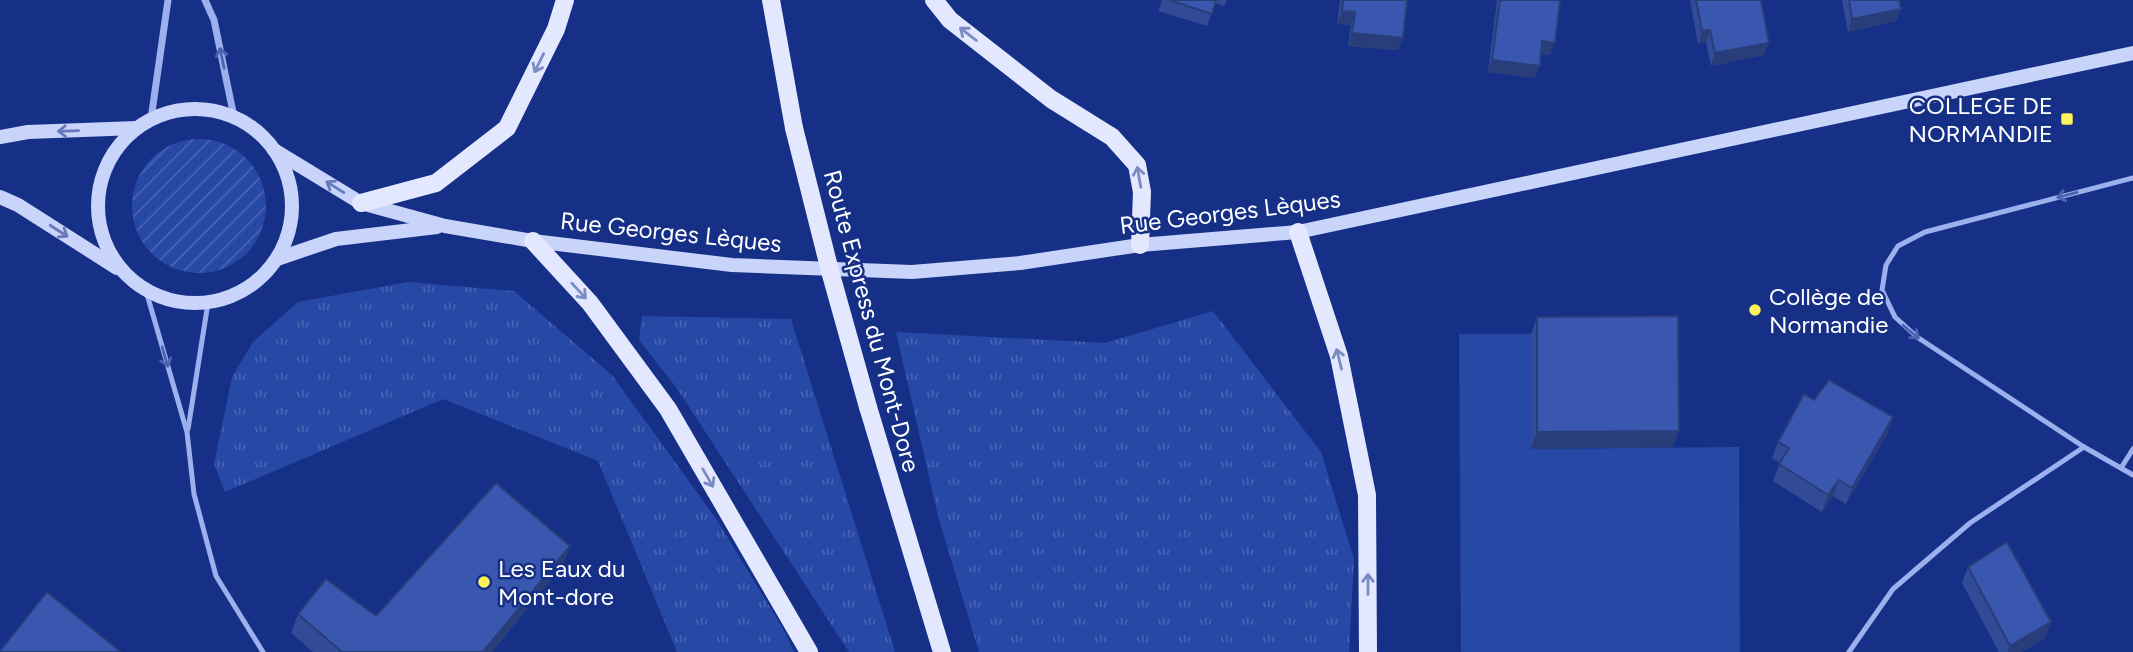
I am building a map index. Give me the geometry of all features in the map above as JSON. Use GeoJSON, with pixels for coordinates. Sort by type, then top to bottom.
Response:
{"type":"FeatureCollection","features":[{"type":"Feature","properties":{"kind":"main road"},"geometry":{"type":"LineString","coordinates":[[361,203],[436,183],[507,128],[556,29],[565,0]]}},
{"type":"Feature","properties":{"kind":"main road","name":"Route Express du Mont-Dore"},"geometry":{"type":"LineString","coordinates":[[771,0],[794,128],[830,271],[942,652]]}},
{"type":"Feature","properties":{"kind":"main road"},"geometry":{"type":"LineString","coordinates":[[934,0],[950,20],[1051,99],[1112,137],[1137,165],[1142,192],[1140,245]]}},
{"type":"Feature","properties":{"kind":"main road","name":"Rue Georges Lèques"},"geometry":{"type":"LineString","coordinates":[[274,150],[361,203],[445,226],[533,241],[732,265],[912,272],[1020,263],[1140,245],[1298,232],[2133,53]]}},
{"type":"Feature","properties":{"kind":"main road"},"geometry":{"type":"LineString","coordinates":[[0,197],[18,205],[121,271],[146,291],[176,303],[208,303],[235,296],[258,281],[277,259],[288,233],[292,204],[288,175],[274,150],[257,131],[234,117],[207,109],[178,110],[150,119],[137,128],[115,151],[101,181],[97,212],[105,243],[121,271]]}},
{"type":"Feature","properties":{"kind":"main road"},"geometry":{"type":"LineString","coordinates":[[0,137],[28,132],[137,128]]}},
{"type":"Feature","properties":{"kind":"main road","name":"Rue Georges Lèques"},"geometry":{"type":"LineString","coordinates":[[277,259],[336,239],[445,226]]}},
{"type":"Feature","properties":{"kind":"main road"},"geometry":{"type":"LineString","coordinates":[[1298,232],[1339,356],[1367,495],[1368,652]]}},
{"type":"Feature","properties":{"kind":"main road"},"geometry":{"type":"LineString","coordinates":[[533,241],[590,303],[668,409],[809,652]]}},
{"type":"Feature","properties":{"kind":"street"},"geometry":{"type":"LineString","coordinates":[[150,119],[167,0]]}},
{"type":"Feature","properties":{"kind":"street"},"geometry":{"type":"LineString","coordinates":[[205,0],[214,20],[234,117]]}},
{"type":"Feature","properties":{"kind":"lane"},"geometry":{"type":"LineString","coordinates":[[2133,178],[1925,232],[1898,246],[1886,265],[1882,290],[1895,317],[1917,337],[2084,447],[2133,475]]}},
{"type":"Feature","properties":{"kind":"lane"},"geometry":{"type":"LineString","coordinates":[[146,291],[187,432],[194,494],[216,576],[263,652]]}},
{"type":"Feature","properties":{"kind":"lane"},"geometry":{"type":"LineString","coordinates":[[187,432],[208,303]]}},
{"type":"Feature","properties":{"kind":"lane"},"geometry":{"type":"LineString","coordinates":[[1849,652],[1893,589],[1970,523],[2084,447]]}},
{"type":"Feature","properties":{"kind":"lane"},"geometry":{"type":"LineString","coordinates":[[2121,468],[2133,449]]}},
{"type":"Feature","properties":{"kind":"green space"},"geometry":{"type":"Polygon","coordinates":[[[199,139],[225,144],[247,158],[261,180],[266,206],[261,232],[247,254],[225,268],[199,273],[173,268],[151,254],[137,232],[132,206],[137,180],[151,158],[173,144],[199,139]]]}},
{"type":"Feature","properties":{"kind":"green space"},"geometry":{"type":"Polygon","coordinates":[[[408,282],[514,291],[612,375],[717,520],[785,632],[794,652],[677,652],[598,461],[443,399],[225,492],[214,464],[232,377],[253,342],[298,302],[408,282]]]}},
{"type":"Feature","properties":{"kind":"green space"},"geometry":{"type":"Polygon","coordinates":[[[1213,311],[1321,452],[1354,559],[1349,652],[979,652],[938,516],[896,332],[1105,343],[1213,311]]]}},
{"type":"Feature","properties":{"kind":"green space"},"geometry":{"type":"Polygon","coordinates":[[[642,316],[791,319],[895,652],[849,652],[676,387],[639,340],[642,316]]]}},
{"type":"Feature","properties":{"kind":"green space"},"geometry":{"type":"Polygon","coordinates":[[[1459,334],[1531,334],[1531,449],[1739,447],[1740,652],[1461,652],[1459,334]]]}},
{"type":"Feature","properties":{"kind":"building"},"geometry":{"type":"Polygon","coordinates":[[[1169,0],[1216,0],[1212,14],[1169,0]]]}},
{"type":"Feature","properties":{"kind":"building"},"geometry":{"type":"Polygon","coordinates":[[[1343,0],[1407,0],[1403,38],[1352,33],[1355,12],[1342,11],[1343,0]]]}},
{"type":"Feature","properties":{"kind":"building"},"geometry":{"type":"Polygon","coordinates":[[[1500,0],[1560,0],[1555,43],[1542,41],[1540,66],[1492,60],[1500,0]]]}},
{"type":"Feature","properties":{"kind":"building"},"geometry":{"type":"Polygon","coordinates":[[[1696,0],[1761,0],[1769,43],[1715,53],[1710,30],[1702,31],[1696,0]]]}},
{"type":"Feature","properties":{"kind":"building"},"geometry":{"type":"Polygon","coordinates":[[[1849,0],[1899,0],[1901,9],[1852,19],[1849,0]]]}},
{"type":"Feature","properties":{"kind":"building"},"geometry":{"type":"Polygon","coordinates":[[[1678,316],[1679,431],[1537,432],[1537,317],[1678,316]]]}},
{"type":"Feature","properties":{"kind":"building"},"geometry":{"type":"Polygon","coordinates":[[[1829,380],[1893,417],[1852,488],[1839,480],[1828,495],[1779,464],[1789,448],[1778,442],[1804,394],[1814,400],[1829,380]]]}},
{"type":"Feature","properties":{"kind":"building","name":"Les Eaux du Mont-dore"},"geometry":{"type":"Polygon","coordinates":[[[496,483],[570,546],[483,652],[342,652],[298,614],[326,579],[376,616],[496,483]]]}},
{"type":"Feature","properties":{"kind":"building"},"geometry":{"type":"Polygon","coordinates":[[[2007,542],[2051,622],[2010,646],[1968,567],[2007,542]]]}},
{"type":"Feature","properties":{"kind":"building"},"geometry":{"type":"Polygon","coordinates":[[[47,592],[121,652],[0,652],[47,592]]]}},
{"type":"Feature","properties":{"kind":"place","name":"COLLEGE DE NORMANDIE"},"geometry":{"type":"Point","coordinates":[2067,119]}},
{"type":"Feature","properties":{"kind":"place","name":"Collège de Normandie"},"geometry":{"type":"Point","coordinates":[1755,310]}},
{"type":"Feature","properties":{"kind":"place","name":"Les Eaux du Mont-dore"},"geometry":{"type":"Point","coordinates":[484,582]}}]}
